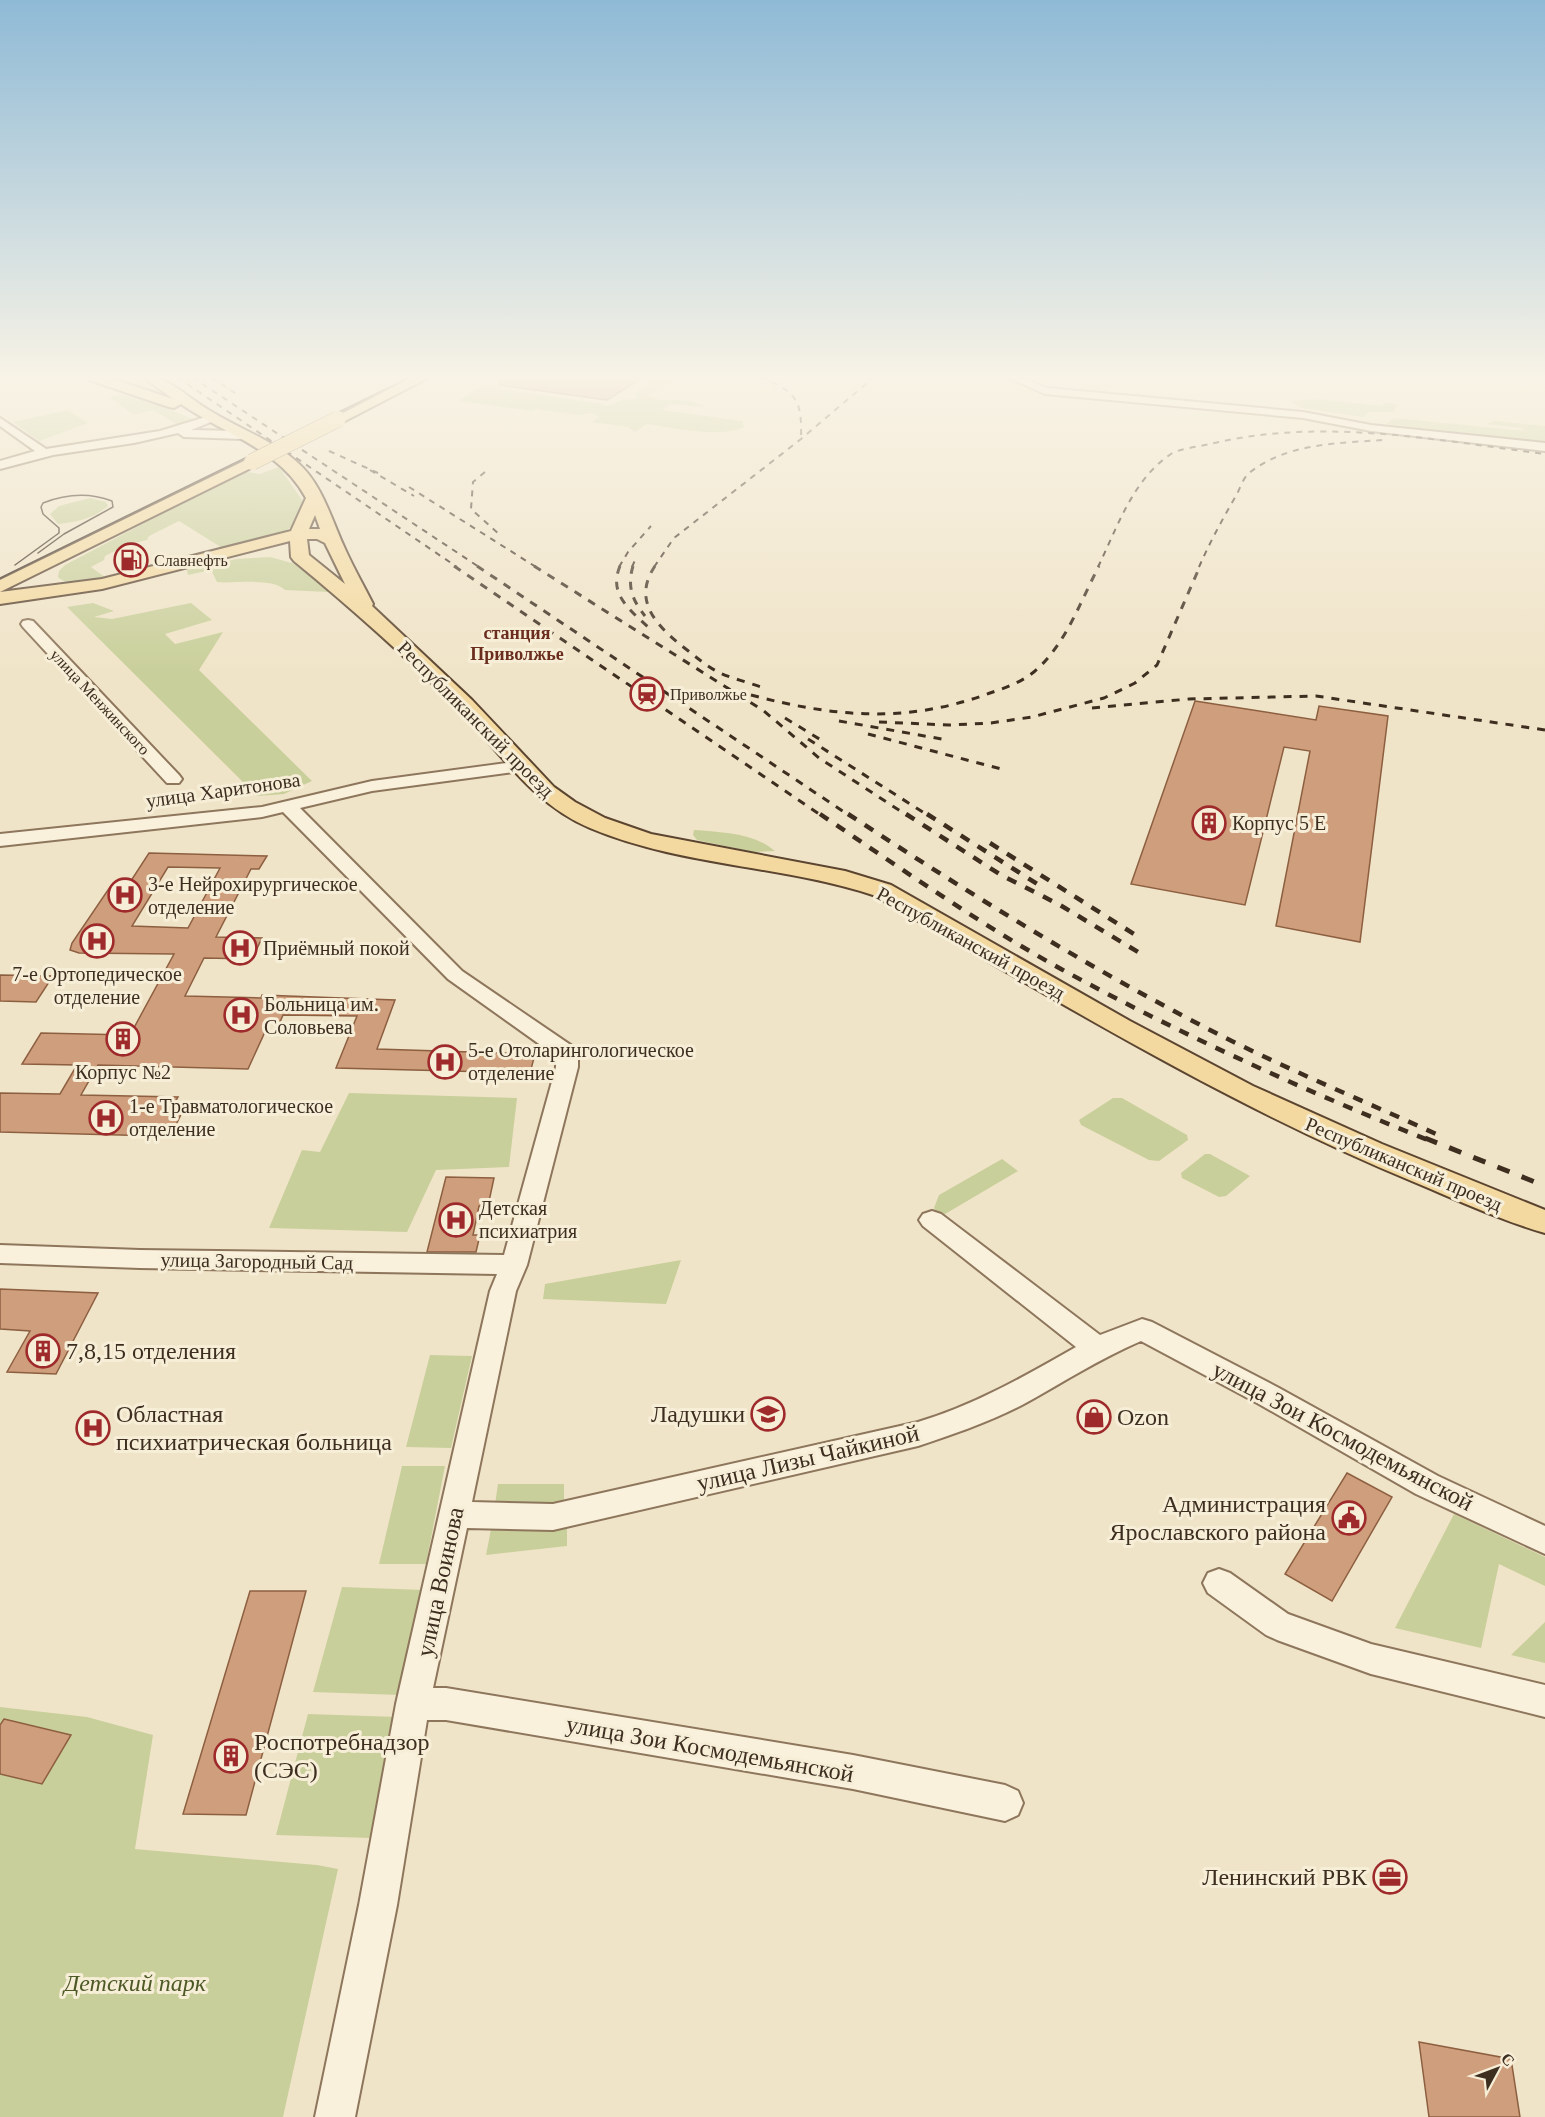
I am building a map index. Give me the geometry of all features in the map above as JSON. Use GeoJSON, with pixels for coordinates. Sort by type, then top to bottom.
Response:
{"type":"FeatureCollection","features":[{"type":"Feature","properties":{"kind":"main road"},"geometry":{"type":"LineString","coordinates":[[0,587],[224,476]]}},
{"type":"Feature","properties":{"kind":"main road","name":"Республиканский проезд"},"geometry":{"type":"LineString","coordinates":[[298,476],[304,480],[325,519],[368,612]]}},
{"type":"Feature","properties":{"kind":"main road"},"geometry":{"type":"LineString","coordinates":[[300,556],[297,550],[298,534],[313,499]]}},
{"type":"Feature","properties":{"kind":"main road"},"geometry":{"type":"LineString","coordinates":[[0,598],[102,584],[298,534],[320,534],[333,540],[332,544],[321,551],[300,556],[252,555],[182,565]]}},
{"type":"Feature","properties":{"kind":"main road"},"geometry":{"type":"LineString","coordinates":[[60,556],[51,566],[49,578],[57,584],[72,588]]}},
{"type":"Feature","properties":{"kind":"main road","name":"Республиканский проезд"},"geometry":{"type":"LineString","coordinates":[[300,556],[368,612],[465,704],[546,792],[567,807],[626,834],[646,840],[845,879],[882,890],[1203,1072],[1290,1115],[1382,1156],[1545,1222]]}},
{"type":"Feature","properties":{"kind":"street","name":"улица Менжинского"},"geometry":{"type":"LineString","coordinates":[[28,624],[173,779]]}},
{"type":"Feature","properties":{"kind":"street","name":"улица Харитонова"},"geometry":{"type":"LineString","coordinates":[[0,840],[288,807],[372,786],[522,766]]}},
{"type":"Feature","properties":{"kind":"street","name":"улица Воинова"},"geometry":{"type":"LineString","coordinates":[[288,807],[455,975],[567,1053],[567,1067],[514,1265],[503,1291],[454,1515],[413,1704],[378,1905],[335,2117]]}},
{"type":"Feature","properties":{"kind":"street"},"geometry":{"type":"LineString","coordinates":[[932,1220],[1097,1348]]}},
{"type":"Feature","properties":{"kind":"street","name":"улица Загородный Сад"},"geometry":{"type":"LineString","coordinates":[[0,1254],[140,1259],[514,1265]]}},
{"type":"Feature","properties":{"kind":"street","name":"улица Лизы Чайкиной"},"geometry":{"type":"LineString","coordinates":[[454,1515],[553,1516],[918,1434],[959,1421],[1011,1397],[1097,1348],[1142,1329]]}},
{"type":"Feature","properties":{"kind":"street","name":"улица Зои Космодемьянской"},"geometry":{"type":"LineString","coordinates":[[1142,1329],[1269,1396],[1427,1485],[1545,1541]]}},
{"type":"Feature","properties":{"kind":"street"},"geometry":{"type":"LineString","coordinates":[[1219,1583],[1278,1625],[1371,1659],[1545,1701]]}},
{"type":"Feature","properties":{"kind":"street","name":"улица Зои Космодемьянской"},"geometry":{"type":"LineString","coordinates":[[413,1704],[446,1704],[853,1772],[1005,1803]]}},
{"type":"Feature","properties":{"kind":"green space"},"geometry":{"type":"Polygon","coordinates":[[[234,476],[285,476],[305,504],[293,525],[283,532],[260,541],[224,549],[179,521],[149,536],[147,540],[127,545],[105,556],[104,560],[91,567],[106,578],[88,582],[68,582],[58,577],[59,571],[65,565],[234,476]]]}},
{"type":"Feature","properties":{"kind":"green space"},"geometry":{"type":"Polygon","coordinates":[[[90,498],[106,502],[108,506],[91,517],[58,524],[50,514],[59,506],[90,498]]]}},
{"type":"Feature","properties":{"kind":"green space"},"geometry":{"type":"Polygon","coordinates":[[[270,557],[299,565],[329,589],[328,592],[285,590],[263,582],[217,582],[211,570],[188,575],[187,570],[237,559],[270,557]]]}},
{"type":"Feature","properties":{"kind":"green space"},"geometry":{"type":"Polygon","coordinates":[[[93,603],[114,611],[94,617],[112,619],[191,603],[212,620],[165,634],[175,644],[223,632],[199,670],[312,781],[284,794],[257,796],[67,607],[93,603]]]}},
{"type":"Feature","properties":{"kind":"green space"},"geometry":{"type":"Polygon","coordinates":[[[694,830],[747,837],[758,840],[775,851],[753,852],[697,840],[693,835],[694,830]]]}},
{"type":"Feature","properties":{"kind":"green space"},"geometry":{"type":"Polygon","coordinates":[[[349,1093],[517,1098],[509,1167],[436,1170],[407,1232],[269,1228],[302,1150],[320,1152],[349,1093]]]}},
{"type":"Feature","properties":{"kind":"green space"},"geometry":{"type":"Polygon","coordinates":[[[1113,1098],[1122,1098],[1187,1135],[1188,1140],[1159,1161],[1149,1160],[1081,1125],[1079,1120],[1113,1098]]]}},
{"type":"Feature","properties":{"kind":"green space"},"geometry":{"type":"Polygon","coordinates":[[[1205,1154],[1210,1154],[1250,1176],[1226,1196],[1219,1197],[1182,1178],[1181,1173],[1205,1154]]]}},
{"type":"Feature","properties":{"kind":"green space"},"geometry":{"type":"Polygon","coordinates":[[[1002,1159],[1018,1171],[940,1217],[934,1208],[939,1195],[1002,1159]]]}},
{"type":"Feature","properties":{"kind":"green space"},"geometry":{"type":"Polygon","coordinates":[[[681,1260],[666,1304],[543,1299],[545,1284],[681,1260]]]}},
{"type":"Feature","properties":{"kind":"green space"},"geometry":{"type":"Polygon","coordinates":[[[430,1355],[472,1356],[451,1448],[406,1447],[430,1355]]]}},
{"type":"Feature","properties":{"kind":"green space"},"geometry":{"type":"Polygon","coordinates":[[[402,1466],[445,1466],[426,1564],[379,1564],[402,1466]]]}},
{"type":"Feature","properties":{"kind":"green space"},"geometry":{"type":"Polygon","coordinates":[[[498,1484],[564,1484],[564,1509],[494,1511],[498,1484]]]}},
{"type":"Feature","properties":{"kind":"green space"},"geometry":{"type":"Polygon","coordinates":[[[1454,1514],[1545,1557],[1545,1586],[1499,1564],[1481,1648],[1395,1628],[1454,1514]]]}},
{"type":"Feature","properties":{"kind":"green space"},"geometry":{"type":"Polygon","coordinates":[[[567,1522],[567,1546],[486,1555],[492,1524],[567,1522]]]}},
{"type":"Feature","properties":{"kind":"green space"},"geometry":{"type":"Polygon","coordinates":[[[342,1587],[425,1590],[400,1695],[313,1692],[342,1587]]]}},
{"type":"Feature","properties":{"kind":"green space"},"geometry":{"type":"Polygon","coordinates":[[[1545,1622],[1545,1663],[1511,1655],[1545,1622]]]}},
{"type":"Feature","properties":{"kind":"green space","name":"Детский парк"},"geometry":{"type":"Polygon","coordinates":[[[0,1707],[87,1717],[153,1735],[135,1849],[317,1865],[338,1869],[283,2117],[0,2117],[0,1707]]]}},
{"type":"Feature","properties":{"kind":"green space"},"geometry":{"type":"Polygon","coordinates":[[[308,1714],[398,1717],[371,1838],[276,1835],[308,1714]]]}},
{"type":"Feature","properties":{"kind":"building","name":"Корпус 5 E"},"geometry":{"type":"Polygon","coordinates":[[[1195,701],[1316,720],[1319,706],[1388,716],[1360,942],[1276,926],[1310,751],[1284,747],[1245,905],[1131,884],[1195,701]]]}},
{"type":"Feature","properties":{"kind":"building"},"geometry":{"type":"Polygon","coordinates":[[[149,853],[267,856],[259,869],[251,869],[216,937],[262,938],[252,959],[204,958],[185,996],[261,998],[262,995],[395,1000],[377,1049],[535,1054],[530,1073],[336,1068],[357,1016],[283,1015],[280,1022],[270,1021],[248,1069],[98,1065],[81,1095],[178,1097],[174,1104],[186,1104],[173,1131],[161,1131],[159,1136],[0,1132],[0,1093],[60,1094],[77,1065],[22,1064],[41,1033],[130,1035],[174,954],[79,953],[70,950],[72,943],[110,887],[127,887],[149,853]],[[168,867],[132,926],[188,928],[220,868],[168,867]]]}},
{"type":"Feature","properties":{"kind":"building"},"geometry":{"type":"Polygon","coordinates":[[[0,975],[53,976],[36,1002],[0,1001],[0,975]]]}},
{"type":"Feature","properties":{"kind":"building","name":"Детская психиатрия"},"geometry":{"type":"Polygon","coordinates":[[[446,1177],[494,1178],[488,1206],[479,1206],[473,1235],[480,1235],[476,1252],[427,1252],[446,1177]]]}},
{"type":"Feature","properties":{"kind":"building","name":"7,8,15 отделения"},"geometry":{"type":"Polygon","coordinates":[[[0,1289],[98,1293],[56,1374],[7,1372],[30,1331],[0,1329],[0,1289]]]}},
{"type":"Feature","properties":{"kind":"building","name":"Администрация Ярославского района"},"geometry":{"type":"Polygon","coordinates":[[[1347,1473],[1392,1497],[1332,1601],[1285,1574],[1347,1473]]]}},
{"type":"Feature","properties":{"kind":"building","name":"Роспотребнадзор (СЭС)"},"geometry":{"type":"Polygon","coordinates":[[[250,1591],[306,1591],[246,1815],[183,1814],[250,1591]]]}},
{"type":"Feature","properties":{"kind":"building"},"geometry":{"type":"Polygon","coordinates":[[[4,1719],[71,1735],[42,1784],[0,1774],[0,1725],[4,1719]]]}},
{"type":"Feature","properties":{"kind":"building"},"geometry":{"type":"Polygon","coordinates":[[[1419,2042],[1511,2059],[1520,2117],[1429,2117],[1419,2042]]]}},
{"type":"Feature","properties":{"kind":"tram line"},"geometry":{"type":"LineString","coordinates":[[0,578],[208,476]]}},
{"type":"Feature","properties":{"kind":"tram line"},"geometry":{"type":"LineString","coordinates":[[15,565],[59,533],[59,528],[43,514],[41,507],[43,503],[77,495],[94,496],[112,501],[113,507],[64,534],[38,553]]}},
{"type":"Feature","properties":{"kind":"railway"},"geometry":{"type":"LineString","coordinates":[[323,476],[457,567]]}},
{"type":"Feature","properties":{"kind":"railway"},"geometry":{"type":"LineString","coordinates":[[341,476],[479,567]]}},
{"type":"Feature","properties":{"kind":"railway"},"geometry":{"type":"LineString","coordinates":[[380,476],[414,496]]}},
{"type":"Feature","properties":{"kind":"railway"},"geometry":{"type":"LineString","coordinates":[[480,476],[473,482],[471,509],[501,536]]}},
{"type":"Feature","properties":{"kind":"railway"},"geometry":{"type":"LineString","coordinates":[[654,567],[674,538],[754,476]]}},
{"type":"Feature","properties":{"kind":"railway"},"geometry":{"type":"LineString","coordinates":[[1098,567],[1127,505],[1147,476]]}},
{"type":"Feature","properties":{"kind":"railway"},"geometry":{"type":"LineString","coordinates":[[1199,567],[1247,476]]}},
{"type":"Feature","properties":{"kind":"railway"},"geometry":{"type":"LineString","coordinates":[[409,487],[536,567]]}},
{"type":"Feature","properties":{"kind":"railway"},"geometry":{"type":"LineString","coordinates":[[619,567],[628,552],[651,526]]}},
{"type":"Feature","properties":{"kind":"railway"},"geometry":{"type":"LineString","coordinates":[[632,567],[636,558]]}},
{"type":"Feature","properties":{"kind":"railway"},"geometry":{"type":"LineString","coordinates":[[454,566],[822,816]]}},
{"type":"Feature","properties":{"kind":"railway"},"geometry":{"type":"LineString","coordinates":[[477,566],[850,816]]}},
{"type":"Feature","properties":{"kind":"railway"},"geometry":{"type":"LineString","coordinates":[[534,566],[764,711],[819,758],[908,816]]}},
{"type":"Feature","properties":{"kind":"railway"},"geometry":{"type":"LineString","coordinates":[[620,566],[617,576],[619,593],[628,608],[649,628]]}},
{"type":"Feature","properties":{"kind":"railway"},"geometry":{"type":"LineString","coordinates":[[633,566],[632,592],[645,616]]}},
{"type":"Feature","properties":{"kind":"railway"},"geometry":{"type":"LineString","coordinates":[[655,566],[648,578],[647,601],[650,611],[664,629],[701,661],[720,673],[764,688]]}},
{"type":"Feature","properties":{"kind":"railway"},"geometry":{"type":"LineString","coordinates":[[751,695],[812,708],[870,714],[929,709],[959,703],[1002,689],[1030,675],[1046,660],[1072,622],[1099,566]]}},
{"type":"Feature","properties":{"kind":"railway"},"geometry":{"type":"LineString","coordinates":[[879,722],[949,725],[991,723],[1032,717],[1104,698],[1135,683],[1157,665],[1200,566]]}},
{"type":"Feature","properties":{"kind":"railway"},"geometry":{"type":"LineString","coordinates":[[1092,708],[1189,699],[1316,696],[1545,730]]}},
{"type":"Feature","properties":{"kind":"railway"},"geometry":{"type":"LineString","coordinates":[[785,718],[821,740]]}},
{"type":"Feature","properties":{"kind":"railway"},"geometry":{"type":"LineString","coordinates":[[839,721],[942,739]]}},
{"type":"Feature","properties":{"kind":"railway"},"geometry":{"type":"LineString","coordinates":[[868,734],[1005,770]]}},
{"type":"Feature","properties":{"kind":"railway"},"geometry":{"type":"LineString","coordinates":[[808,739],[929,816]]}},
{"type":"Feature","properties":{"kind":"railway"},"geometry":{"type":"LineString","coordinates":[[820,814],[969,914],[1061,969],[1242,1060],[1428,1140]]}},
{"type":"Feature","properties":{"kind":"railway"},"geometry":{"type":"LineString","coordinates":[[848,814],[1028,928],[1167,1007],[1269,1059],[1436,1134]]}},
{"type":"Feature","properties":{"kind":"railway"},"geometry":{"type":"LineString","coordinates":[[906,814],[1001,875],[1060,905],[1138,952]]}},
{"type":"Feature","properties":{"kind":"railway"},"geometry":{"type":"LineString","coordinates":[[927,814],[1042,887]]}},
{"type":"Feature","properties":{"kind":"railway"},"geometry":{"type":"LineString","coordinates":[[990,843],[1134,934]]}},
{"type":"Feature","properties":{"kind":"railway"},"geometry":{"type":"LineString","coordinates":[[1425,1138],[1545,1186]]}},
{"type":"Feature","properties":{"kind":"place","name":"Славнефть"},"geometry":{"type":"Point","coordinates":[131,560]}},
{"type":"Feature","properties":{"kind":"place","name":"Приволжье"},"geometry":{"type":"Point","coordinates":[647,694]}},
{"type":"Feature","properties":{"kind":"place","name":"Корпус 5 E"},"geometry":{"type":"Point","coordinates":[1209,823]}},
{"type":"Feature","properties":{"kind":"place","name":"3-е Нейрохирургическое отделение"},"geometry":{"type":"Point","coordinates":[125,895]}},
{"type":"Feature","properties":{"kind":"place","name":"7-е Ортопедическое отделение"},"geometry":{"type":"Point","coordinates":[97,941]}},
{"type":"Feature","properties":{"kind":"place","name":"Приёмный покой"},"geometry":{"type":"Point","coordinates":[240,948]}},
{"type":"Feature","properties":{"kind":"place","name":"Больница им. Соловьева"},"geometry":{"type":"Point","coordinates":[241,1015]}},
{"type":"Feature","properties":{"kind":"place","name":"Корпус №2"},"geometry":{"type":"Point","coordinates":[123,1039]}},
{"type":"Feature","properties":{"kind":"place","name":"5-е Отоларингологическое отделение"},"geometry":{"type":"Point","coordinates":[445,1062]}},
{"type":"Feature","properties":{"kind":"place","name":"1-е Травматологическое отделение"},"geometry":{"type":"Point","coordinates":[106,1118]}},
{"type":"Feature","properties":{"kind":"place","name":"Детская психиатрия"},"geometry":{"type":"Point","coordinates":[456,1220]}},
{"type":"Feature","properties":{"kind":"place","name":"7,8,15 отделения"},"geometry":{"type":"Point","coordinates":[43,1351]}},
{"type":"Feature","properties":{"kind":"place","name":"Ладушки"},"geometry":{"type":"Point","coordinates":[768,1414]}},
{"type":"Feature","properties":{"kind":"place","name":"Ozon"},"geometry":{"type":"Point","coordinates":[1094,1417]}},
{"type":"Feature","properties":{"kind":"place","name":"Областная психиатрическая больница"},"geometry":{"type":"Point","coordinates":[93,1428]}},
{"type":"Feature","properties":{"kind":"place","name":"Администрация Ярославского района"},"geometry":{"type":"Point","coordinates":[1349,1518]}},
{"type":"Feature","properties":{"kind":"place","name":"Роспотребнадзор (СЭС)"},"geometry":{"type":"Point","coordinates":[231,1756]}},
{"type":"Feature","properties":{"kind":"place","name":"Ленинский РВК"},"geometry":{"type":"Point","coordinates":[1390,1877]}},
{"type":"Feature","properties":{"kind":"district","name":"станция Приволжье"},"geometry":{"type":"Point","coordinates":[517,643]}}]}
